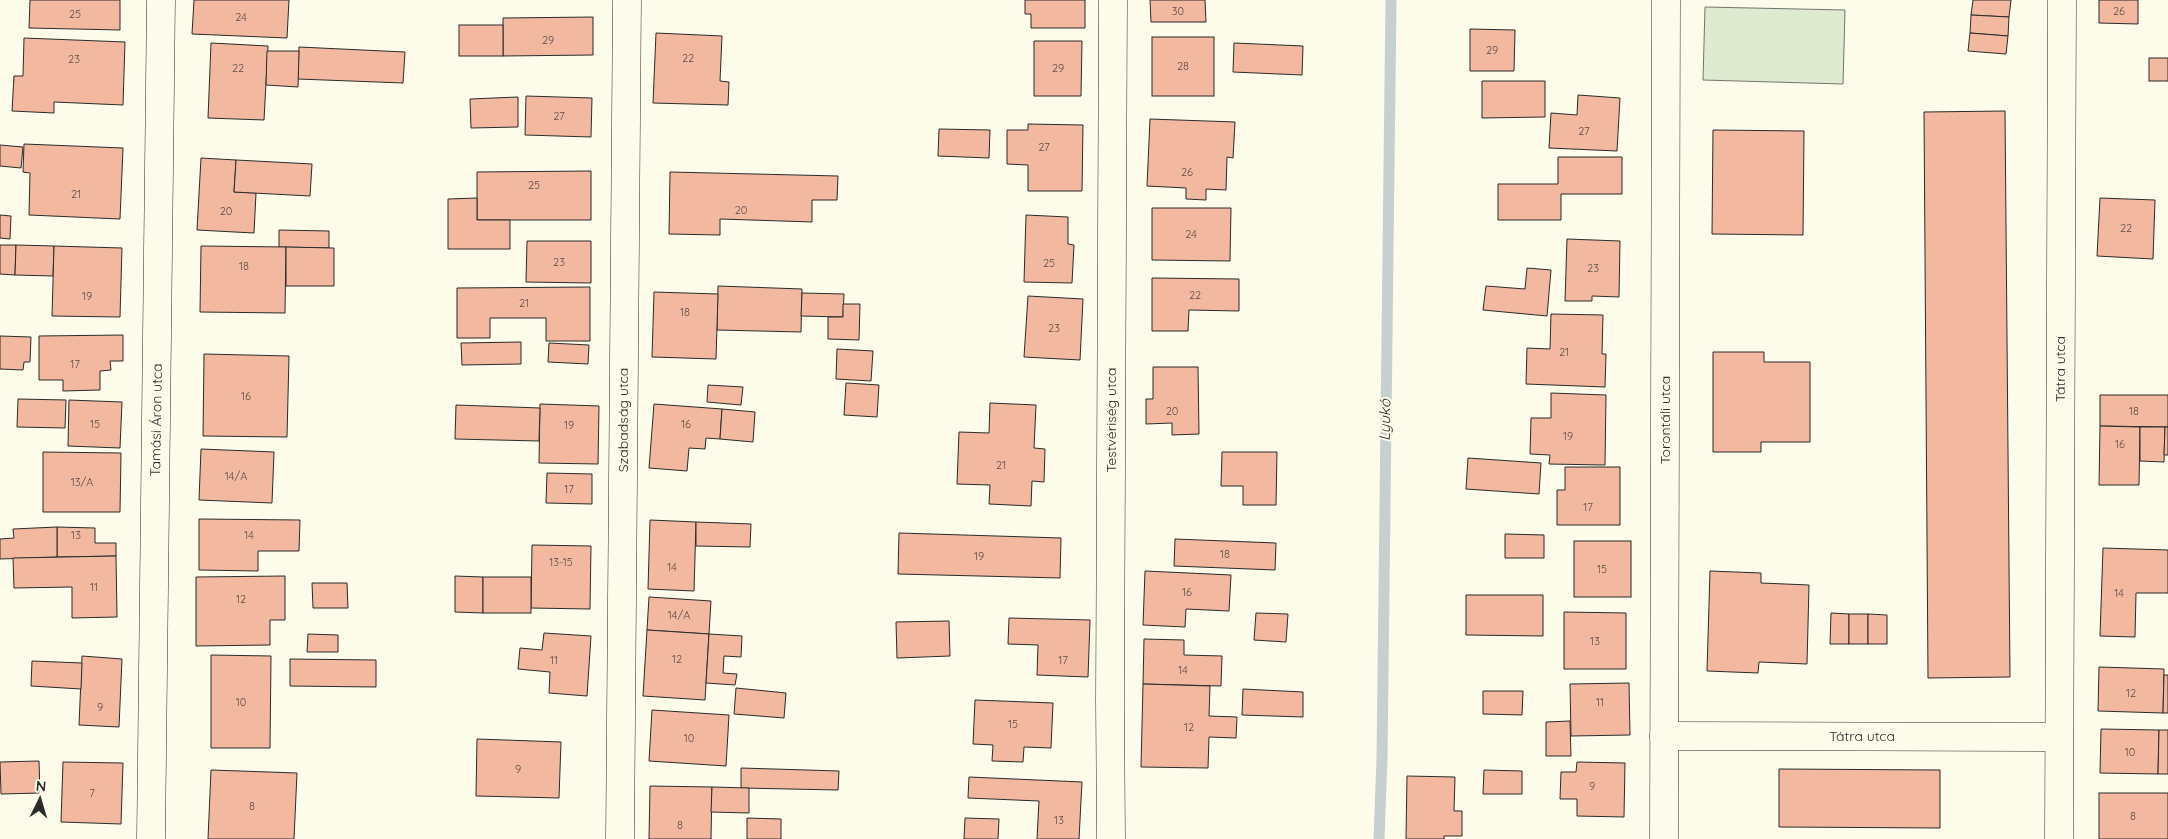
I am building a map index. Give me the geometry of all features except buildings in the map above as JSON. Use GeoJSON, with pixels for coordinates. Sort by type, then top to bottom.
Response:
{"type":"FeatureCollection","features":[{"type":"Feature","properties":{"kind":"street","name":"Tamási Áron utca"},"geometry":{"type":"LineString","coordinates":[[151,839],[161,0]]}},
{"type":"Feature","properties":{"kind":"street","name":"Szabadság utca"},"geometry":{"type":"LineString","coordinates":[[620,839],[627,0]]}},
{"type":"Feature","properties":{"kind":"street","name":"Testvériség utca"},"geometry":{"type":"LineString","coordinates":[[1111,839],[1113,0]]}},
{"type":"Feature","properties":{"kind":"street","name":"Torontáli utca"},"geometry":{"type":"LineString","coordinates":[[1664,839],[1666,0]]}},
{"type":"Feature","properties":{"kind":"street","name":"Tátra utca"},"geometry":{"type":"LineString","coordinates":[[2059,839],[2062,0]]}},
{"type":"Feature","properties":{"kind":"street","name":"Tátra utca"},"geometry":{"type":"LineString","coordinates":[[1664,736],[2059,737]]}},
{"type":"Feature","properties":{"kind":"green space"},"geometry":{"type":"Polygon","coordinates":[[[1705,7],[1845,10],[1843,84],[1703,80],[1705,7]]]}},
{"type":"Feature","properties":{"kind":"waterway","name":"Lyukó"},"geometry":{"type":"LineString","coordinates":[[1379,839],[1382,759],[1391,0]]}}]}
